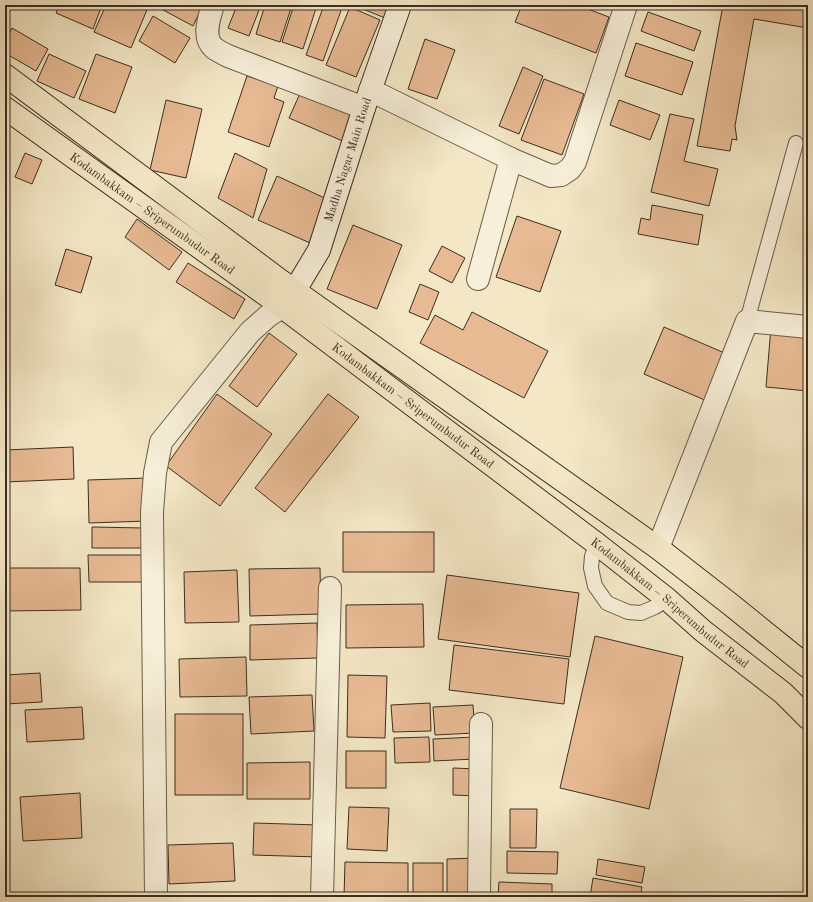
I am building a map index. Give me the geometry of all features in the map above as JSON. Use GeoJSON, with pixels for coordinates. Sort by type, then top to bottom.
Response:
{"type":"FeatureCollection","features":[{"type":"Feature","properties":{"kind":"main road","name":"Kodambakkam – Sriperumbudur Road"},"geometry":{"type":"LineString","coordinates":[[13,81],[268,272],[296,290],[658,548],[808,667]]}},
{"type":"Feature","properties":{"kind":"main road","name":"Kodambakkam – Sriperumbudur Road"},"geometry":{"type":"LineString","coordinates":[[5,108],[282,307],[597,544],[667,599],[703,631],[783,692],[808,718]]}},
{"type":"Feature","properties":{"kind":"street"},"geometry":{"type":"LineString","coordinates":[[213,5],[208,24],[208,38],[213,48],[228,56],[367,99],[551,176],[561,175],[570,169],[575,162],[626,5]]}},
{"type":"Feature","properties":{"kind":"street","name":"Madha Nagar Main Road"},"geometry":{"type":"LineString","coordinates":[[156,897],[152,512],[156,466],[161,442],[250,332],[268,316],[282,307],[296,290],[319,250],[367,99],[400,5]]}},
{"type":"Feature","properties":{"kind":"street"},"geometry":{"type":"LineString","coordinates":[[5,108],[13,81]]}},
{"type":"Feature","properties":{"kind":"street"},"geometry":{"type":"LineString","coordinates":[[478,279],[511,159]]}},
{"type":"Feature","properties":{"kind":"street"},"geometry":{"type":"LineString","coordinates":[[658,548],[747,320],[808,327]]}},
{"type":"Feature","properties":{"kind":"street"},"geometry":{"type":"LineString","coordinates":[[322,897],[330,588]]}},
{"type":"Feature","properties":{"kind":"street"},"geometry":{"type":"LineString","coordinates":[[479,897],[481,724]]}},
{"type":"Feature","properties":{"kind":"lane"},"geometry":{"type":"LineString","coordinates":[[747,320],[796,143]]}},
{"type":"Feature","properties":{"kind":"lane"},"geometry":{"type":"LineString","coordinates":[[597,544],[592,556],[591,568],[595,586],[607,603],[628,612],[641,613],[655,607],[667,599]]}},
{"type":"Feature","properties":{"kind":"building"},"geometry":{"type":"Polygon","coordinates":[[[59,5],[102,5],[93,29],[56,13],[59,5]]]}},
{"type":"Feature","properties":{"kind":"building"},"geometry":{"type":"Polygon","coordinates":[[[106,5],[149,5],[131,48],[94,32],[106,5]]]}},
{"type":"Feature","properties":{"kind":"building"},"geometry":{"type":"Polygon","coordinates":[[[154,5],[203,5],[193,26],[154,5]]]}},
{"type":"Feature","properties":{"kind":"building"},"geometry":{"type":"Polygon","coordinates":[[[237,5],[261,5],[249,36],[228,28],[237,5]]]}},
{"type":"Feature","properties":{"kind":"building"},"geometry":{"type":"Polygon","coordinates":[[[265,5],[292,5],[280,42],[256,34],[265,5]]]}},
{"type":"Feature","properties":{"kind":"building"},"geometry":{"type":"Polygon","coordinates":[[[294,5],[317,5],[303,49],[282,42],[294,5]]]}},
{"type":"Feature","properties":{"kind":"building"},"geometry":{"type":"Polygon","coordinates":[[[324,5],[343,5],[323,61],[306,55],[324,5]]]}},
{"type":"Feature","properties":{"kind":"building"},"geometry":{"type":"Polygon","coordinates":[[[353,5],[390,5],[385,18],[353,5]]]}},
{"type":"Feature","properties":{"kind":"building"},"geometry":{"type":"Polygon","coordinates":[[[522,5],[577,5],[609,17],[596,53],[515,22],[522,5]]]}},
{"type":"Feature","properties":{"kind":"building"},"geometry":{"type":"Polygon","coordinates":[[[723,5],[808,5],[808,28],[754,19],[735,126],[737,140],[732,139],[730,151],[697,146],[723,5]]]}},
{"type":"Feature","properties":{"kind":"building"},"geometry":{"type":"Polygon","coordinates":[[[350,7],[380,20],[356,77],[326,65],[350,7]]]}},
{"type":"Feature","properties":{"kind":"building"},"geometry":{"type":"Polygon","coordinates":[[[648,12],[701,31],[694,51],[641,31],[648,12]]]}},
{"type":"Feature","properties":{"kind":"building"},"geometry":{"type":"Polygon","coordinates":[[[153,16],[190,38],[175,63],[139,41],[153,16]]]}},
{"type":"Feature","properties":{"kind":"building"},"geometry":{"type":"Polygon","coordinates":[[[12,28],[48,49],[36,71],[5,53],[5,42],[12,28]]]}},
{"type":"Feature","properties":{"kind":"building"},"geometry":{"type":"Polygon","coordinates":[[[425,39],[455,50],[437,99],[408,89],[425,39]]]}},
{"type":"Feature","properties":{"kind":"building"},"geometry":{"type":"Polygon","coordinates":[[[636,43],[693,62],[682,95],[625,76],[636,43]]]}},
{"type":"Feature","properties":{"kind":"building"},"geometry":{"type":"Polygon","coordinates":[[[49,54],[86,71],[74,98],[37,81],[49,54]]]}},
{"type":"Feature","properties":{"kind":"building"},"geometry":{"type":"Polygon","coordinates":[[[96,54],[132,67],[115,113],[79,99],[96,54]]]}},
{"type":"Feature","properties":{"kind":"building"},"geometry":{"type":"Polygon","coordinates":[[[523,67],[543,76],[519,134],[499,126],[523,67]]]}},
{"type":"Feature","properties":{"kind":"building"},"geometry":{"type":"Polygon","coordinates":[[[247,76],[278,86],[274,98],[284,102],[269,147],[228,132],[247,76]]]}},
{"type":"Feature","properties":{"kind":"building"},"geometry":{"type":"Polygon","coordinates":[[[544,79],[584,94],[562,155],[521,140],[544,79]]]}},
{"type":"Feature","properties":{"kind":"building"},"geometry":{"type":"Polygon","coordinates":[[[302,89],[358,113],[345,142],[289,118],[302,89]]]}},
{"type":"Feature","properties":{"kind":"building"},"geometry":{"type":"Polygon","coordinates":[[[166,100],[202,109],[186,178],[150,170],[166,100]]]}},
{"type":"Feature","properties":{"kind":"building"},"geometry":{"type":"Polygon","coordinates":[[[619,100],[660,115],[650,140],[610,125],[619,100]]]}},
{"type":"Feature","properties":{"kind":"building"},"geometry":{"type":"Polygon","coordinates":[[[670,114],[694,119],[684,161],[718,169],[709,206],[651,192],[670,114]]]}},
{"type":"Feature","properties":{"kind":"building"},"geometry":{"type":"Polygon","coordinates":[[[25,153],[42,160],[32,184],[15,177],[25,153]]]}},
{"type":"Feature","properties":{"kind":"building"},"geometry":{"type":"Polygon","coordinates":[[[235,153],[267,169],[253,218],[218,198],[235,153]]]}},
{"type":"Feature","properties":{"kind":"building"},"geometry":{"type":"Polygon","coordinates":[[[277,176],[329,200],[310,243],[258,220],[277,176]]]}},
{"type":"Feature","properties":{"kind":"building"},"geometry":{"type":"Polygon","coordinates":[[[652,205],[703,215],[698,245],[638,234],[641,218],[650,220],[652,205]]]}},
{"type":"Feature","properties":{"kind":"building"},"geometry":{"type":"Polygon","coordinates":[[[517,216],[561,231],[540,292],[496,277],[517,216]]]}},
{"type":"Feature","properties":{"kind":"building"},"geometry":{"type":"Polygon","coordinates":[[[137,219],[182,252],[169,270],[125,237],[137,219]]]}},
{"type":"Feature","properties":{"kind":"building"},"geometry":{"type":"Polygon","coordinates":[[[353,225],[402,245],[377,309],[327,289],[353,225]]]}},
{"type":"Feature","properties":{"kind":"building"},"geometry":{"type":"Polygon","coordinates":[[[442,246],[465,258],[452,283],[429,271],[442,246]]]}},
{"type":"Feature","properties":{"kind":"building"},"geometry":{"type":"Polygon","coordinates":[[[66,249],[92,257],[81,293],[55,285],[66,249]]]}},
{"type":"Feature","properties":{"kind":"building"},"geometry":{"type":"Polygon","coordinates":[[[188,263],[245,299],[234,319],[176,282],[188,263]]]}},
{"type":"Feature","properties":{"kind":"building"},"geometry":{"type":"Polygon","coordinates":[[[420,284],[439,292],[428,320],[409,312],[420,284]]]}},
{"type":"Feature","properties":{"kind":"building"},"geometry":{"type":"Polygon","coordinates":[[[472,312],[548,351],[524,398],[420,343],[435,315],[463,330],[472,312]]]}},
{"type":"Feature","properties":{"kind":"building"},"geometry":{"type":"Polygon","coordinates":[[[664,327],[727,354],[707,401],[644,374],[664,327]]]}},
{"type":"Feature","properties":{"kind":"building"},"geometry":{"type":"Polygon","coordinates":[[[771,327],[808,331],[808,391],[766,387],[771,327]]]}},
{"type":"Feature","properties":{"kind":"building"},"geometry":{"type":"Polygon","coordinates":[[[269,333],[297,354],[257,407],[229,386],[269,333]]]}},
{"type":"Feature","properties":{"kind":"building"},"geometry":{"type":"Polygon","coordinates":[[[5,392],[8,392],[8,432],[5,432],[5,392]]]}},
{"type":"Feature","properties":{"kind":"building"},"geometry":{"type":"Polygon","coordinates":[[[217,394],[272,434],[220,506],[166,466],[217,394]]]}},
{"type":"Feature","properties":{"kind":"building"},"geometry":{"type":"Polygon","coordinates":[[[328,394],[359,417],[285,512],[255,488],[328,394]]]}},
{"type":"Feature","properties":{"kind":"building"},"geometry":{"type":"Polygon","coordinates":[[[73,447],[74,479],[5,482],[5,450],[73,447]]]}},
{"type":"Feature","properties":{"kind":"building"},"geometry":{"type":"Polygon","coordinates":[[[147,478],[148,521],[89,523],[88,480],[147,478]]]}},
{"type":"Feature","properties":{"kind":"building"},"geometry":{"type":"Polygon","coordinates":[[[92,527],[144,528],[143,548],[92,548],[92,527]]]}},
{"type":"Feature","properties":{"kind":"building"},"geometry":{"type":"Polygon","coordinates":[[[343,532],[434,532],[434,572],[343,572],[343,532]]]}},
{"type":"Feature","properties":{"kind":"building"},"geometry":{"type":"Polygon","coordinates":[[[88,555],[146,555],[146,582],[89,582],[88,555]]]}},
{"type":"Feature","properties":{"kind":"building"},"geometry":{"type":"Polygon","coordinates":[[[5,568],[80,568],[81,610],[5,611],[5,568]]]}},
{"type":"Feature","properties":{"kind":"building"},"geometry":{"type":"Polygon","coordinates":[[[320,568],[321,614],[250,616],[249,569],[320,568]]]}},
{"type":"Feature","properties":{"kind":"building"},"geometry":{"type":"Polygon","coordinates":[[[237,570],[239,622],[185,623],[184,572],[237,570]]]}},
{"type":"Feature","properties":{"kind":"building"},"geometry":{"type":"Polygon","coordinates":[[[447,575],[579,593],[570,657],[438,639],[447,575]]]}},
{"type":"Feature","properties":{"kind":"building"},"geometry":{"type":"Polygon","coordinates":[[[423,604],[424,647],[346,648],[346,605],[423,604]]]}},
{"type":"Feature","properties":{"kind":"building"},"geometry":{"type":"Polygon","coordinates":[[[317,623],[318,658],[250,660],[250,625],[317,623]]]}},
{"type":"Feature","properties":{"kind":"building"},"geometry":{"type":"Polygon","coordinates":[[[595,636],[683,657],[649,809],[560,788],[595,636]]]}},
{"type":"Feature","properties":{"kind":"building"},"geometry":{"type":"Polygon","coordinates":[[[454,645],[569,659],[564,704],[449,690],[454,645]]]}},
{"type":"Feature","properties":{"kind":"building"},"geometry":{"type":"Polygon","coordinates":[[[246,657],[247,696],[180,697],[179,659],[246,657]]]}},
{"type":"Feature","properties":{"kind":"building"},"geometry":{"type":"Polygon","coordinates":[[[40,673],[42,702],[5,704],[5,675],[40,673]]]}},
{"type":"Feature","properties":{"kind":"building"},"geometry":{"type":"Polygon","coordinates":[[[348,675],[387,676],[385,738],[347,737],[348,675]]]}},
{"type":"Feature","properties":{"kind":"building"},"geometry":{"type":"Polygon","coordinates":[[[312,695],[314,731],[251,734],[249,697],[312,695]]]}},
{"type":"Feature","properties":{"kind":"building"},"geometry":{"type":"Polygon","coordinates":[[[430,703],[431,731],[393,732],[391,705],[430,703]]]}},
{"type":"Feature","properties":{"kind":"building"},"geometry":{"type":"Polygon","coordinates":[[[473,705],[475,733],[435,735],[433,707],[473,705]]]}},
{"type":"Feature","properties":{"kind":"building"},"geometry":{"type":"Polygon","coordinates":[[[82,707],[84,739],[27,742],[25,710],[82,707]]]}},
{"type":"Feature","properties":{"kind":"building"},"geometry":{"type":"Polygon","coordinates":[[[175,714],[243,714],[243,795],[175,795],[175,714]]]}},
{"type":"Feature","properties":{"kind":"building"},"geometry":{"type":"Polygon","coordinates":[[[429,737],[430,762],[395,763],[394,738],[429,737]]]}},
{"type":"Feature","properties":{"kind":"building"},"geometry":{"type":"Polygon","coordinates":[[[474,737],[475,759],[434,761],[433,739],[474,737]]]}},
{"type":"Feature","properties":{"kind":"building"},"geometry":{"type":"Polygon","coordinates":[[[346,751],[386,751],[386,788],[346,788],[346,751]]]}},
{"type":"Feature","properties":{"kind":"building"},"geometry":{"type":"Polygon","coordinates":[[[310,762],[310,799],[247,799],[247,763],[310,762]]]}},
{"type":"Feature","properties":{"kind":"building"},"geometry":{"type":"Polygon","coordinates":[[[453,768],[478,769],[478,796],[453,795],[453,768]]]}},
{"type":"Feature","properties":{"kind":"building"},"geometry":{"type":"Polygon","coordinates":[[[80,793],[82,838],[23,841],[20,797],[80,793]]]}},
{"type":"Feature","properties":{"kind":"building"},"geometry":{"type":"Polygon","coordinates":[[[349,807],[389,808],[387,851],[347,849],[349,807]]]}},
{"type":"Feature","properties":{"kind":"building"},"geometry":{"type":"Polygon","coordinates":[[[510,809],[537,809],[536,848],[510,848],[510,809]]]}},
{"type":"Feature","properties":{"kind":"building"},"geometry":{"type":"Polygon","coordinates":[[[254,823],[319,825],[318,857],[253,855],[254,823]]]}},
{"type":"Feature","properties":{"kind":"building"},"geometry":{"type":"Polygon","coordinates":[[[233,843],[235,881],[169,884],[168,845],[233,843]]]}},
{"type":"Feature","properties":{"kind":"building"},"geometry":{"type":"Polygon","coordinates":[[[507,851],[558,852],[557,874],[507,873],[507,851]]]}},
{"type":"Feature","properties":{"kind":"building"},"geometry":{"type":"Polygon","coordinates":[[[477,858],[477,897],[447,897],[447,859],[477,858]]]}},
{"type":"Feature","properties":{"kind":"building"},"geometry":{"type":"Polygon","coordinates":[[[598,859],[645,867],[642,883],[596,875],[598,859]]]}},
{"type":"Feature","properties":{"kind":"building"},"geometry":{"type":"Polygon","coordinates":[[[345,862],[408,863],[408,897],[344,897],[345,862]]]}},
{"type":"Feature","properties":{"kind":"building"},"geometry":{"type":"Polygon","coordinates":[[[413,863],[443,863],[443,897],[413,897],[413,863]]]}},
{"type":"Feature","properties":{"kind":"building"},"geometry":{"type":"Polygon","coordinates":[[[593,878],[642,887],[640,897],[590,897],[593,878]]]}},
{"type":"Feature","properties":{"kind":"building"},"geometry":{"type":"Polygon","coordinates":[[[499,882],[552,884],[552,897],[498,897],[499,882]]]}}]}
